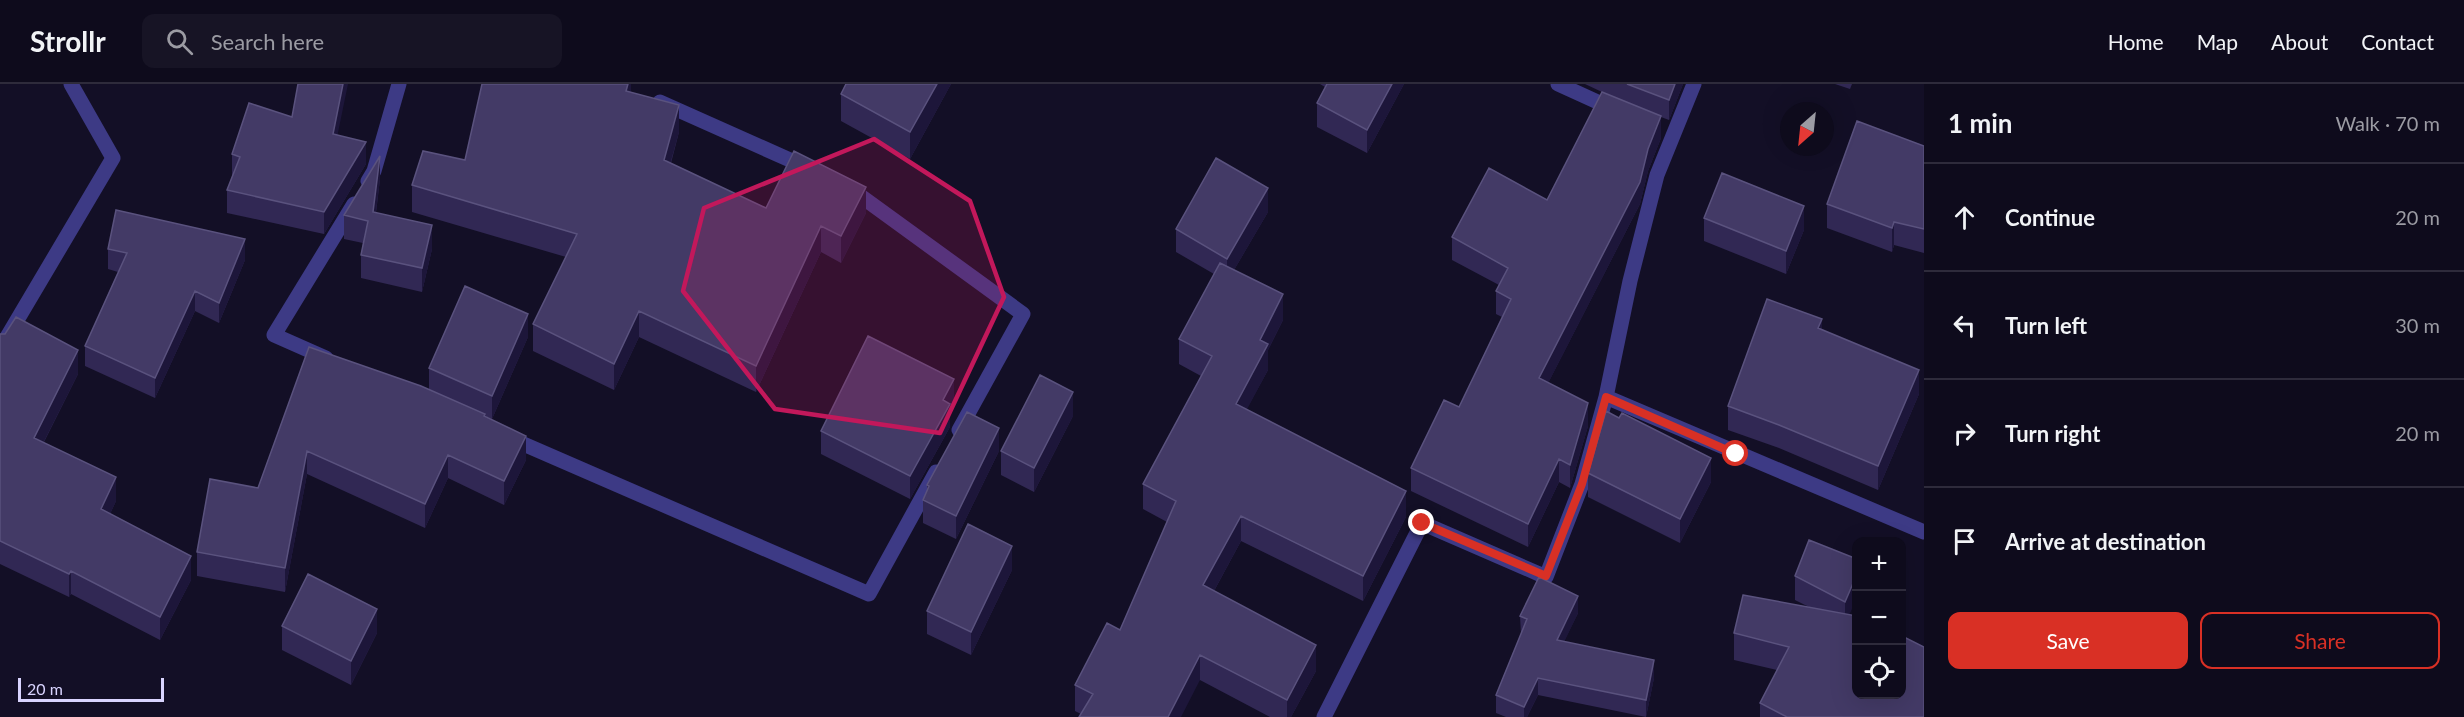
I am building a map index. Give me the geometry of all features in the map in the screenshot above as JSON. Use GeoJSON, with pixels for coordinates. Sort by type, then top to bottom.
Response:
{"type":"FeatureCollection","features":[{"type":"Feature","properties":{"kind":"street"},"geometry":{"type":"LineString","coordinates":[[0,349],[113,158],[71,84]]}},
{"type":"Feature","properties":{"kind":"street"},"geometry":{"type":"LineString","coordinates":[[339,364],[274,335],[374,171],[399,84]]}},
{"type":"Feature","properties":{"kind":"street"},"geometry":{"type":"LineString","coordinates":[[1558,84],[1626,114]]}},
{"type":"Feature","properties":{"kind":"street"},"geometry":{"type":"LineString","coordinates":[[1324,717],[1422,523],[1546,576],[1582,484],[1606,397],[1630,281],[1657,175],[1694,84]]}},
{"type":"Feature","properties":{"kind":"street"},"geometry":{"type":"LineString","coordinates":[[650,99],[846,185],[1023,314],[955,438]]}},
{"type":"Feature","properties":{"kind":"street"},"geometry":{"type":"LineString","coordinates":[[1656,125],[1675,133]]}},
{"type":"Feature","properties":{"kind":"street"},"geometry":{"type":"LineString","coordinates":[[1606,397],[1924,532]]}},
{"type":"Feature","properties":{"kind":"street"},"geometry":{"type":"LineString","coordinates":[[491,429],[869,594],[943,459]]}},
{"type":"Feature","properties":{"kind":"highlighted area"},"geometry":{"type":"Polygon","coordinates":[[[874,139],[970,201],[1004,297],[940,433],[775,409],[683,291],[704,208],[874,139]]]}},
{"type":"Feature","properties":{"kind":"building"},"geometry":{"type":"Polygon","coordinates":[[[298,84],[343,84],[333,134],[366,142],[324,212],[227,190],[240,157],[232,154],[249,103],[292,117],[298,84]]]}},
{"type":"Feature","properties":{"kind":"building"},"geometry":{"type":"Polygon","coordinates":[[[482,84],[628,84],[626,91],[679,105],[664,160],[766,208],[794,151],[866,187],[841,236],[821,226],[756,366],[639,311],[614,364],[533,324],[577,234],[412,185],[423,151],[465,160],[482,84]]]}},
{"type":"Feature","properties":{"kind":"building"},"geometry":{"type":"Polygon","coordinates":[[[846,84],[937,84],[910,132],[841,94],[846,84]]]}},
{"type":"Feature","properties":{"kind":"building"},"geometry":{"type":"Polygon","coordinates":[[[1327,84],[1392,84],[1367,130],[1317,103],[1327,84]]]}},
{"type":"Feature","properties":{"kind":"building"},"geometry":{"type":"Polygon","coordinates":[[[1627,84],[1675,84],[1669,100],[1627,84]]]}},
{"type":"Feature","properties":{"kind":"building"},"geometry":{"type":"Polygon","coordinates":[[[1602,92],[1661,116],[1648,149],[1640,182],[1539,378],[1588,403],[1570,465],[1559,459],[1528,524],[1411,468],[1444,400],[1459,407],[1511,299],[1496,291],[1508,268],[1452,237],[1489,168],[1547,200],[1602,92]]]}},
{"type":"Feature","properties":{"kind":"building"},"geometry":{"type":"Polygon","coordinates":[[[1857,121],[1924,146],[1924,229],[1894,222],[1892,228],[1827,204],[1857,121]]]}},
{"type":"Feature","properties":{"kind":"building"},"geometry":{"type":"Polygon","coordinates":[[[380,156],[373,212],[432,225],[422,268],[361,255],[368,221],[344,215],[380,156]]]}},
{"type":"Feature","properties":{"kind":"building"},"geometry":{"type":"Polygon","coordinates":[[[1216,158],[1268,188],[1227,259],[1176,229],[1216,158]]]}},
{"type":"Feature","properties":{"kind":"building"},"geometry":{"type":"Polygon","coordinates":[[[1722,173],[1804,206],[1786,251],[1704,218],[1722,173]]]}},
{"type":"Feature","properties":{"kind":"building"},"geometry":{"type":"Polygon","coordinates":[[[116,210],[245,239],[219,303],[195,291],[155,378],[85,346],[127,253],[108,249],[116,210]]]}},
{"type":"Feature","properties":{"kind":"building"},"geometry":{"type":"Polygon","coordinates":[[[1220,263],[1283,294],[1260,340],[1268,344],[1236,404],[1406,491],[1363,576],[1241,516],[1203,585],[1316,645],[1287,700],[1200,655],[1168,717],[1079,717],[1093,694],[1075,685],[1107,623],[1120,630],[1176,501],[1143,484],[1212,356],[1179,339],[1220,263]]]}},
{"type":"Feature","properties":{"kind":"building"},"geometry":{"type":"Polygon","coordinates":[[[465,286],[528,314],[492,396],[429,368],[465,286]]]}},
{"type":"Feature","properties":{"kind":"building"},"geometry":{"type":"Polygon","coordinates":[[[1767,299],[1822,319],[1818,328],[1919,370],[1878,466],[1728,406],[1767,299]]]}},
{"type":"Feature","properties":{"kind":"building"},"geometry":{"type":"Polygon","coordinates":[[[16,317],[78,350],[34,438],[116,477],[101,509],[191,556],[160,617],[71,571],[69,574],[0,541],[0,334],[5,334],[16,317]]]}},
{"type":"Feature","properties":{"kind":"building"},"geometry":{"type":"Polygon","coordinates":[[[868,336],[954,379],[943,400],[950,404],[910,476],[821,431],[868,336]]]}},
{"type":"Feature","properties":{"kind":"building"},"geometry":{"type":"Polygon","coordinates":[[[309,347],[421,386],[485,414],[484,416],[526,436],[504,481],[448,455],[425,504],[307,451],[285,568],[197,552],[210,479],[258,488],[309,347]]]}},
{"type":"Feature","properties":{"kind":"building"},"geometry":{"type":"Polygon","coordinates":[[[1040,375],[1073,392],[1034,468],[1001,451],[1040,375]]]}},
{"type":"Feature","properties":{"kind":"building"},"geometry":{"type":"Polygon","coordinates":[[[1606,411],[1619,418],[1622,413],[1711,458],[1680,519],[1588,473],[1606,411]]]}},
{"type":"Feature","properties":{"kind":"building"},"geometry":{"type":"Polygon","coordinates":[[[967,412],[999,428],[956,516],[923,500],[929,486],[927,485],[967,412]]]}},
{"type":"Feature","properties":{"kind":"building"},"geometry":{"type":"Polygon","coordinates":[[[968,524],[1012,546],[971,632],[927,611],[968,524]]]}},
{"type":"Feature","properties":{"kind":"building"},"geometry":{"type":"Polygon","coordinates":[[[1809,540],[1852,557],[1852,586],[1845,602],[1795,576],[1809,540]]]}},
{"type":"Feature","properties":{"kind":"building"},"geometry":{"type":"Polygon","coordinates":[[[308,574],[377,609],[351,661],[282,626],[308,574]]]}},
{"type":"Feature","properties":{"kind":"building"},"geometry":{"type":"Polygon","coordinates":[[[1539,577],[1578,596],[1557,640],[1654,660],[1646,700],[1538,678],[1524,707],[1496,695],[1527,619],[1520,616],[1539,577]]]}},
{"type":"Feature","properties":{"kind":"building"},"geometry":{"type":"Polygon","coordinates":[[[1743,595],[1852,615],[1852,699],[1906,699],[1906,638],[1924,647],[1924,717],[1787,717],[1760,703],[1789,647],[1734,633],[1743,595]]]}},
{"type":"Feature","properties":{"kind":"route"},"geometry":{"type":"LineString","coordinates":[[1422,523],[1546,576],[1582,484],[1606,397],[1736,454]]}}]}
